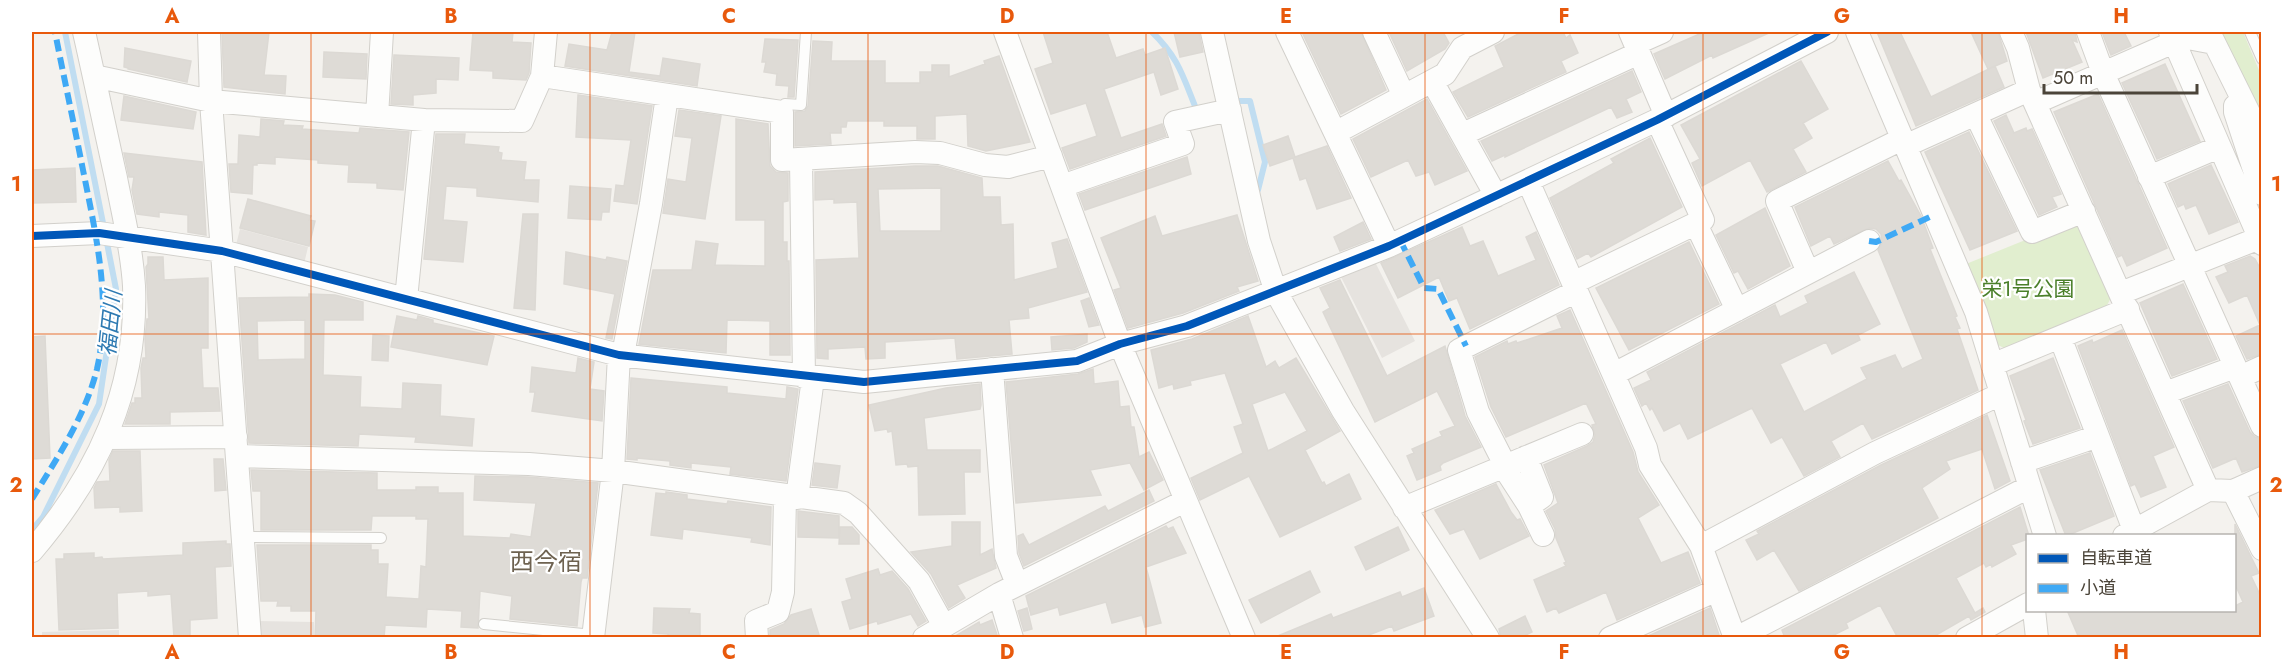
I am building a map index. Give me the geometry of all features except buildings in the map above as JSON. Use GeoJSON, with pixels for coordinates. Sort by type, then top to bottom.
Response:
{"type":"FeatureCollection","features":[{"type":"Feature","properties":{"kind":"street"},"geometry":{"type":"LineString","coordinates":[[32,551],[82,482],[107,438],[122,392],[133,339],[134,286],[116,235],[94,76],[84,32]]}},
{"type":"Feature","properties":{"kind":"street"},"geometry":{"type":"LineString","coordinates":[[209,32],[211,101],[250,638]]}},
{"type":"Feature","properties":{"kind":"street"},"geometry":{"type":"LineString","coordinates":[[377,116],[382,32]]}},
{"type":"Feature","properties":{"kind":"street"},"geometry":{"type":"LineString","coordinates":[[94,76],[211,101],[424,120],[522,121],[542,76],[546,32]]}},
{"type":"Feature","properties":{"kind":"street"},"geometry":{"type":"LineString","coordinates":[[1005,32],[1120,344],[1244,638]]}},
{"type":"Feature","properties":{"kind":"street"},"geometry":{"type":"LineString","coordinates":[[1212,32],[1259,241],[1276,292],[1343,411],[1488,638]]}},
{"type":"Feature","properties":{"kind":"street"},"geometry":{"type":"LineString","coordinates":[[1287,32],[1337,132],[1389,246]]}},
{"type":"Feature","properties":{"kind":"street"},"geometry":{"type":"LineString","coordinates":[[1374,32],[1404,96]]}},
{"type":"Feature","properties":{"kind":"street"},"geometry":{"type":"LineString","coordinates":[[1337,132],[1445,74],[1462,48],[1493,32]]}},
{"type":"Feature","properties":{"kind":"street"},"geometry":{"type":"LineString","coordinates":[[1463,134],[1635,43],[1662,32]]}},
{"type":"Feature","properties":{"kind":"street"},"geometry":{"type":"LineString","coordinates":[[32,236],[116,235],[222,251],[621,355],[864,382],[1077,361],[1120,344],[1187,326],[1389,246],[1662,118],[1827,32]]}},
{"type":"Feature","properties":{"kind":"street"},"geometry":{"type":"LineString","coordinates":[[1857,32],[1976,312],[2044,534]]}},
{"type":"Feature","properties":{"kind":"street"},"geometry":{"type":"LineString","coordinates":[[2011,32],[2032,96],[2208,490]]}},
{"type":"Feature","properties":{"kind":"street"},"geometry":{"type":"LineString","coordinates":[[2088,32],[2103,73],[2262,426]]}},
{"type":"Feature","properties":{"kind":"street"},"geometry":{"type":"LineString","coordinates":[[1808,272],[1777,201],[1904,143],[1977,115],[2103,73],[2178,35],[2193,39],[2212,37],[2262,139]]}},
{"type":"Feature","properties":{"kind":"street"},"geometry":{"type":"LineString","coordinates":[[1992,365],[2060,337],[2189,266],[2261,240],[2219,147],[2178,35]]}},
{"type":"Feature","properties":{"kind":"street"},"geometry":{"type":"LineString","coordinates":[[1543,535],[1529,506],[1503,466],[1502,459],[1478,412],[1459,350],[1703,220],[1635,43]]}},
{"type":"Feature","properties":{"kind":"street"},"geometry":{"type":"LineString","coordinates":[[542,76],[782,112],[782,160],[915,152],[940,153],[985,165],[1008,167],[1051,156]]}},
{"type":"Feature","properties":{"kind":"street"},"geometry":{"type":"LineString","coordinates":[[1432,81],[1496,196]]}},
{"type":"Feature","properties":{"kind":"street"},"geometry":{"type":"LineString","coordinates":[[2236,86],[2235,112],[2262,194]]}},
{"type":"Feature","properties":{"kind":"street"},"geometry":{"type":"LineString","coordinates":[[593,636],[613,471],[621,355],[651,204],[667,96]]}},
{"type":"Feature","properties":{"kind":"street"},"geometry":{"type":"LineString","coordinates":[[1062,186],[1183,144],[1175,122],[1230,110]]}},
{"type":"Feature","properties":{"kind":"street"},"geometry":{"type":"LineString","coordinates":[[1977,115],[2032,232],[2084,211]]}},
{"type":"Feature","properties":{"kind":"street"},"geometry":{"type":"LineString","coordinates":[[406,299],[424,120]]}},
{"type":"Feature","properties":{"kind":"street"},"geometry":{"type":"LineString","coordinates":[[2150,177],[2219,147]]}},
{"type":"Feature","properties":{"kind":"street"},"geometry":{"type":"LineString","coordinates":[[757,638],[756,621],[778,612],[783,592],[791,497],[809,377],[801,159]]}},
{"type":"Feature","properties":{"kind":"street"},"geometry":{"type":"LineString","coordinates":[[1528,181],[1647,448],[1650,465],[1701,546],[1735,638],[2030,487]]}},
{"type":"Feature","properties":{"kind":"street"},"geometry":{"type":"LineString","coordinates":[[1696,224],[1737,310]]}},
{"type":"Feature","properties":{"kind":"street"},"geometry":{"type":"LineString","coordinates":[[1614,374],[1869,241]]}},
{"type":"Feature","properties":{"kind":"street"},"geometry":{"type":"LineString","coordinates":[[2060,337],[2098,436],[2129,533],[2208,490],[2233,491],[2262,478]]}},
{"type":"Feature","properties":{"kind":"street"},"geometry":{"type":"LineString","coordinates":[[2165,393],[2262,367]]}},
{"type":"Feature","properties":{"kind":"street"},"geometry":{"type":"LineString","coordinates":[[992,369],[1012,638]]}},
{"type":"Feature","properties":{"kind":"street"},"geometry":{"type":"LineString","coordinates":[[1701,546],[1875,453],[2001,394]]}},
{"type":"Feature","properties":{"kind":"street"},"geometry":{"type":"LineString","coordinates":[[1404,508],[1582,434]]}},
{"type":"Feature","properties":{"kind":"street"},"geometry":{"type":"LineString","coordinates":[[2022,462],[2098,436]]}},
{"type":"Feature","properties":{"kind":"street"},"geometry":{"type":"LineString","coordinates":[[107,438],[613,471],[844,503],[858,513],[919,581],[944,626]]}},
{"type":"Feature","properties":{"kind":"street"},"geometry":{"type":"LineString","coordinates":[[1526,457],[1542,497],[1529,506]]}},
{"type":"Feature","properties":{"kind":"street"},"geometry":{"type":"LineString","coordinates":[[2233,491],[2260,541]]}},
{"type":"Feature","properties":{"kind":"street"},"geometry":{"type":"LineString","coordinates":[[924,638],[1008,589],[1185,501]]}},
{"type":"Feature","properties":{"kind":"street"},"geometry":{"type":"LineString","coordinates":[[1610,638],[1717,590]]}},
{"type":"Feature","properties":{"kind":"street"},"geometry":{"type":"LineString","coordinates":[[1967,638],[2026,605]]}},
{"type":"Feature","properties":{"kind":"street"},"geometry":{"type":"LineString","coordinates":[[2034,612],[2037,638]]}},
{"type":"Feature","properties":{"kind":"lane"},"geometry":{"type":"LineString","coordinates":[[782,112],[784,104],[801,105],[806,32]]}},
{"type":"Feature","properties":{"kind":"lane"},"geometry":{"type":"LineString","coordinates":[[2250,32],[2262,59]]}},
{"type":"Feature","properties":{"kind":"lane"},"geometry":{"type":"LineString","coordinates":[[243,537],[381,538]]}},
{"type":"Feature","properties":{"kind":"lane"},"geometry":{"type":"LineString","coordinates":[[484,624],[593,636]]}},
{"type":"Feature","properties":{"kind":"green space"},"geometry":{"type":"Polygon","coordinates":[[[2221,32],[2243,32],[2261,75],[2261,121],[2221,32]]]}},
{"type":"Feature","properties":{"kind":"green space","name":"栄1号公園"},"geometry":{"type":"Polygon","coordinates":[[[2070,222],[2080,226],[2112,296],[2106,307],[2004,348],[1996,344],[1966,264],[2070,222]]]}},
{"type":"Feature","properties":{"kind":"shaded area"},"geometry":{"type":"Polygon","coordinates":[[[240,229],[308,247],[304,264],[236,245],[240,229]]]}},
{"type":"Feature","properties":{"kind":"shaded area"},"geometry":{"type":"Polygon","coordinates":[[[1373,258],[1415,341],[1382,358],[1340,275],[1373,258]]]}},
{"type":"Feature","properties":{"kind":"shaded area"},"geometry":{"type":"Polygon","coordinates":[[[257,621],[314,622],[314,637],[257,637],[257,621]]]}},
{"type":"Feature","properties":{"kind":"shaded area"},"geometry":{"type":"Polygon","coordinates":[[[119,630],[119,637],[42,637],[42,632],[119,630]]]}},
{"type":"Feature","properties":{"kind":"waterway","name":"福田川"},"geometry":{"type":"LineString","coordinates":[[65,32],[104,228]]}},
{"type":"Feature","properties":{"kind":"waterway"},"geometry":{"type":"LineString","coordinates":[[1152,32],[1174,59],[1197,111],[1199,110]]}},
{"type":"Feature","properties":{"kind":"waterway"},"geometry":{"type":"LineString","coordinates":[[1237,101],[1250,101],[1265,162],[1258,190]]}},
{"type":"Feature","properties":{"kind":"waterway","name":"福田川"},"geometry":{"type":"LineString","coordinates":[[32,530],[43,517],[99,404],[116,289],[106,238]]}},
{"type":"Feature","properties":{"kind":"marked path"},"geometry":{"type":"LineString","coordinates":[[32,499],[69,437],[92,387],[97,369],[103,319],[103,294],[97,244],[55,32]]}},
{"type":"Feature","properties":{"kind":"marked path"},"geometry":{"type":"LineString","coordinates":[[1869,241],[1876,242],[1934,215]]}},
{"type":"Feature","properties":{"kind":"marked path"},"geometry":{"type":"LineString","coordinates":[[1400,240],[1424,288],[1438,289],[1466,346]]}},
{"type":"Feature","properties":{"kind":"cycle path"},"geometry":{"type":"LineString","coordinates":[[32,236],[99,233],[222,251],[619,355],[864,382],[1077,361],[1120,344],[1187,326],[1389,246],[1657,120],[1827,32]]}},
{"type":"Feature","properties":{"kind":"district","name":"西今宿"},"geometry":{"type":"Point","coordinates":[546,562]}}]}
